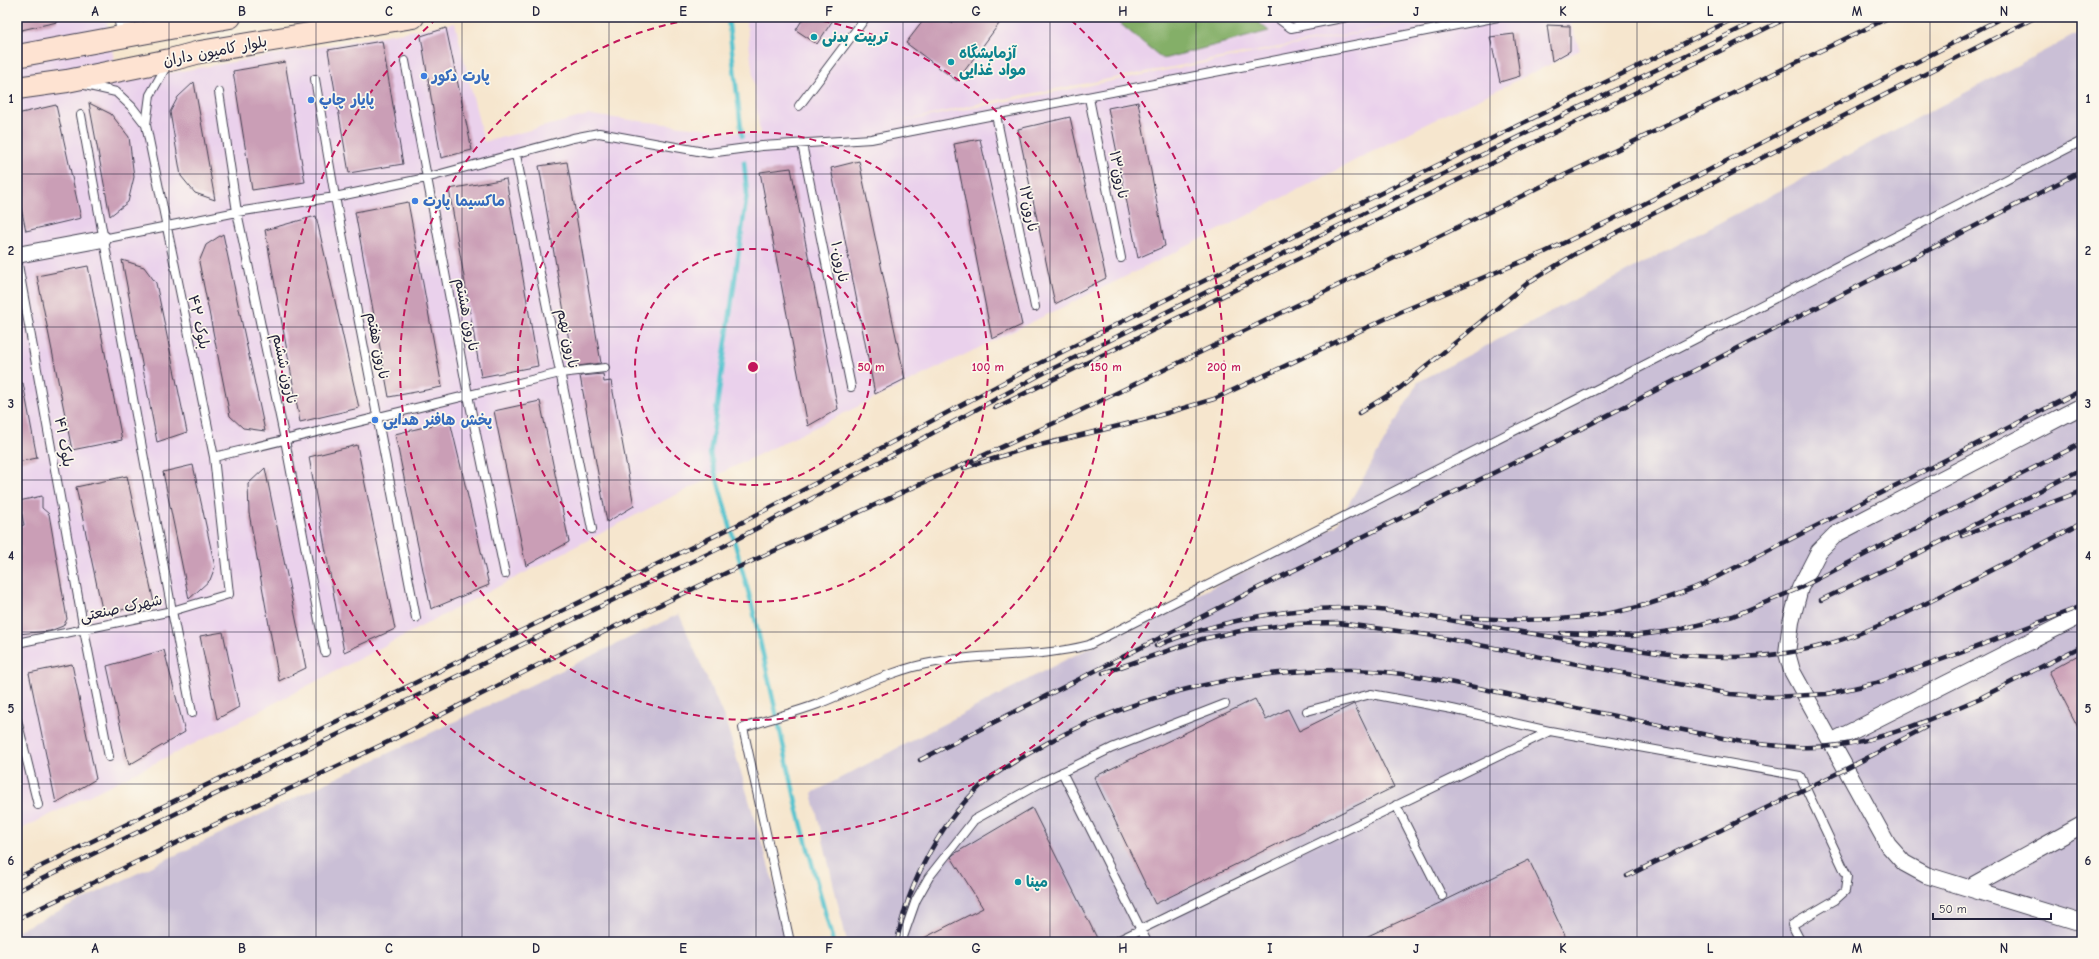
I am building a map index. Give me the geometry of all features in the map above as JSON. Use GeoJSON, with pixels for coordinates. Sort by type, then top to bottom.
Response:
{"type":"FeatureCollection","features":[{"type":"Feature","properties":{"kind":"main road","name":"بلوار کامیون داران"},"geometry":{"type":"LineString","coordinates":[[17,56],[124,26],[230,17]]}},
{"type":"Feature","properties":{"kind":"main road","name":"بلوار کامیون داران"},"geometry":{"type":"LineString","coordinates":[[17,88],[67,81],[170,60],[200,52],[413,17]]}},
{"type":"Feature","properties":{"kind":"street"},"geometry":{"type":"LineString","coordinates":[[17,255],[103,239]]}},
{"type":"Feature","properties":{"kind":"street"},"geometry":{"type":"LineString","coordinates":[[2082,406],[1836,534],[1819,551],[1800,588],[1791,622],[1787,653],[1792,671],[1888,845],[1904,863],[1926,875],[2082,923]]}},
{"type":"Feature","properties":{"kind":"street"},"geometry":{"type":"LineString","coordinates":[[1831,742],[2082,616]]}},
{"type":"Feature","properties":{"kind":"street"},"geometry":{"type":"LineString","coordinates":[[1968,888],[2082,826]]}},
{"type":"Feature","properties":{"kind":"lane"},"geometry":{"type":"LineString","coordinates":[[799,106],[866,17]]}},
{"type":"Feature","properties":{"kind":"lane"},"geometry":{"type":"LineString","coordinates":[[1276,17],[1291,28],[1347,17]]}},
{"type":"Feature","properties":{"kind":"lane"},"geometry":{"type":"LineString","coordinates":[[103,239],[165,228],[237,212],[335,196],[426,178],[516,155],[573,138],[599,133],[709,153],[762,146],[871,139],[1089,98],[1498,17]]}},
{"type":"Feature","properties":{"kind":"lane","name":"بلوک ۴۲"},"geometry":{"type":"LineString","coordinates":[[170,60],[150,95],[146,125],[165,228],[214,458],[229,594]]}},
{"type":"Feature","properties":{"kind":"lane","name":"نارون هشتم"},"geometry":{"type":"LineString","coordinates":[[405,61],[468,396],[505,574]]}},
{"type":"Feature","properties":{"kind":"lane","name":"نارون هفتم"},"geometry":{"type":"LineString","coordinates":[[315,79],[335,196],[416,618]]}},
{"type":"Feature","properties":{"kind":"lane"},"geometry":{"type":"LineString","coordinates":[[67,81],[116,92],[132,107],[146,125]]}},
{"type":"Feature","properties":{"kind":"lane","name":"نارون ششم"},"geometry":{"type":"LineString","coordinates":[[219,92],[237,212],[285,440],[325,652]]}},
{"type":"Feature","properties":{"kind":"lane","name":"نارون۱۳"},"geometry":{"type":"LineString","coordinates":[[1089,98],[1121,258]]}},
{"type":"Feature","properties":{"kind":"lane"},"geometry":{"type":"LineString","coordinates":[[81,115],[172,611],[192,712]]}},
{"type":"Feature","properties":{"kind":"lane","name":"نارون۱۲"},"geometry":{"type":"LineString","coordinates":[[996,116],[1035,307]]}},
{"type":"Feature","properties":{"kind":"lane"},"geometry":{"type":"LineString","coordinates":[[790,942],[743,728],[816,704],[874,680],[935,662],[1007,654],[1063,652],[1089,645],[1628,373],[2082,141]]}},
{"type":"Feature","properties":{"kind":"lane","name":"نارون۱۰"},"geometry":{"type":"LineString","coordinates":[[802,144],[851,387]]}},
{"type":"Feature","properties":{"kind":"lane","name":"نارون نهم"},"geometry":{"type":"LineString","coordinates":[[516,155],[592,529]]}},
{"type":"Feature","properties":{"kind":"lane","name":"بلوک ۴۱"},"geometry":{"type":"LineString","coordinates":[[17,259],[84,630],[109,757]]}},
{"type":"Feature","properties":{"kind":"lane"},"geometry":{"type":"LineString","coordinates":[[214,458],[560,373],[605,368]]}},
{"type":"Feature","properties":{"kind":"lane","name":"شهرک صنعتی"},"geometry":{"type":"LineString","coordinates":[[17,643],[172,611],[229,594]]}},
{"type":"Feature","properties":{"kind":"lane"},"geometry":{"type":"LineString","coordinates":[[1307,711],[1371,694],[1452,709],[1549,731],[1800,776],[1847,876],[1845,891],[1834,900],[1792,925],[1801,942]]}},
{"type":"Feature","properties":{"kind":"lane"},"geometry":{"type":"LineString","coordinates":[[904,942],[903,938],[916,900],[929,877],[974,820],[1062,772],[1112,748],[1225,704]]}},
{"type":"Feature","properties":{"kind":"lane"},"geometry":{"type":"LineString","coordinates":[[17,720],[38,804]]}},
{"type":"Feature","properties":{"kind":"lane"},"geometry":{"type":"LineString","coordinates":[[1120,942],[1119,940],[1141,929],[1549,731]]}},
{"type":"Feature","properties":{"kind":"lane"},"geometry":{"type":"LineString","coordinates":[[1062,772],[1147,942]]}},
{"type":"Feature","properties":{"kind":"lane"},"geometry":{"type":"LineString","coordinates":[[1396,805],[1442,896]]}},
{"type":"Feature","properties":{"kind":"shaded area"},"geometry":{"type":"Polygon","coordinates":[[[17,17],[106,17],[118,82],[455,23],[484,142],[588,115],[760,135],[746,17],[1438,17],[986,102],[895,123],[1441,17],[1568,17],[1580,50],[1428,123],[1168,256],[661,502],[234,724],[17,831],[17,17]]]}},
{"type":"Feature","properties":{"kind":"shaded area"},"geometry":{"type":"Polygon","coordinates":[[[2082,31],[2082,942],[847,942],[812,793],[1063,661],[1336,526],[1418,382],[2082,31]]]}},
{"type":"Feature","properties":{"kind":"shaded area"},"geometry":{"type":"Polygon","coordinates":[[[679,614],[726,722],[791,942],[17,942],[17,931],[679,614]]]}},
{"type":"Feature","properties":{"kind":"green space"},"geometry":{"type":"Polygon","coordinates":[[[1112,17],[1252,17],[1269,31],[1163,59],[1112,17]]]}},
{"type":"Feature","properties":{"kind":"building"},"geometry":{"type":"Polygon","coordinates":[[[17,17],[56,17],[57,22],[17,31],[17,17]]]}},
{"type":"Feature","properties":{"kind":"building","name":"تربیت بدنی"},"geometry":{"type":"Polygon","coordinates":[[[804,17],[835,17],[817,44],[796,30],[804,17]]]}},
{"type":"Feature","properties":{"kind":"building","name":"آزمایشگاه مواد غذایی"},"geometry":{"type":"Polygon","coordinates":[[[926,17],[943,17],[951,23],[956,17],[1004,17],[957,81],[906,43],[926,17]]]}},
{"type":"Feature","properties":{"kind":"building"},"geometry":{"type":"Polygon","coordinates":[[[1547,25],[1570,26],[1570,51],[1552,61],[1547,25]]]}},
{"type":"Feature","properties":{"kind":"building"},"geometry":{"type":"Polygon","coordinates":[[[446,28],[472,150],[441,158],[421,36],[446,28]]]}},
{"type":"Feature","properties":{"kind":"building"},"geometry":{"type":"Polygon","coordinates":[[[1514,34],[1520,76],[1500,82],[1490,37],[1514,34]]]}},
{"type":"Feature","properties":{"kind":"building"},"geometry":{"type":"Polygon","coordinates":[[[382,41],[403,164],[349,173],[328,50],[382,41]]]}},
{"type":"Feature","properties":{"kind":"building"},"geometry":{"type":"Polygon","coordinates":[[[285,62],[305,182],[252,190],[233,71],[285,62]]]}},
{"type":"Feature","properties":{"kind":"building"},"geometry":{"type":"Polygon","coordinates":[[[194,82],[215,200],[195,193],[181,176],[170,112],[178,97],[194,82]]]}},
{"type":"Feature","properties":{"kind":"building"},"geometry":{"type":"Polygon","coordinates":[[[1138,102],[1165,246],[1138,258],[1108,108],[1138,102]]]}},
{"type":"Feature","properties":{"kind":"building"},"geometry":{"type":"Polygon","coordinates":[[[89,103],[111,114],[129,137],[134,177],[128,202],[110,216],[89,103]]]}},
{"type":"Feature","properties":{"kind":"building"},"geometry":{"type":"Polygon","coordinates":[[[56,105],[81,218],[26,231],[17,189],[17,114],[56,105]]]}},
{"type":"Feature","properties":{"kind":"building"},"geometry":{"type":"Polygon","coordinates":[[[1070,117],[1106,278],[1055,304],[1018,129],[1070,117]]]}},
{"type":"Feature","properties":{"kind":"building"},"geometry":{"type":"Polygon","coordinates":[[[980,139],[1022,325],[992,339],[954,144],[980,139]]]}},
{"type":"Feature","properties":{"kind":"building"},"geometry":{"type":"Polygon","coordinates":[[[859,161],[905,379],[875,394],[831,168],[859,161]]]}},
{"type":"Feature","properties":{"kind":"building"},"geometry":{"type":"Polygon","coordinates":[[[567,162],[601,363],[578,366],[577,363],[573,364],[539,166],[567,162]]]}},
{"type":"Feature","properties":{"kind":"building"},"geometry":{"type":"Polygon","coordinates":[[[791,168],[838,409],[808,426],[760,172],[791,168]]]}},
{"type":"Feature","properties":{"kind":"building"},"geometry":{"type":"Polygon","coordinates":[[[506,179],[538,366],[481,377],[449,189],[506,179]]]}},
{"type":"Feature","properties":{"kind":"building"},"geometry":{"type":"Polygon","coordinates":[[[408,202],[442,387],[389,397],[355,212],[408,202]]]}},
{"type":"Feature","properties":{"kind":"building"},"geometry":{"type":"Polygon","coordinates":[[[316,216],[359,408],[300,422],[265,230],[316,216]]]}},
{"type":"Feature","properties":{"kind":"building"},"geometry":{"type":"Polygon","coordinates":[[[223,234],[265,431],[243,428],[230,416],[199,262],[206,245],[223,234]]]}},
{"type":"Feature","properties":{"kind":"building"},"geometry":{"type":"Polygon","coordinates":[[[122,260],[144,267],[156,283],[187,432],[157,442],[122,260]]]}},
{"type":"Feature","properties":{"kind":"building"},"geometry":{"type":"Polygon","coordinates":[[[88,266],[122,440],[72,450],[37,276],[88,266]]]}},
{"type":"Feature","properties":{"kind":"building"},"geometry":{"type":"Polygon","coordinates":[[[603,374],[604,382],[611,381],[634,506],[607,522],[580,376],[603,374]]]}},
{"type":"Feature","properties":{"kind":"building"},"geometry":{"type":"Polygon","coordinates":[[[23,383],[37,458],[17,462],[17,384],[23,383]]]}},
{"type":"Feature","properties":{"kind":"building"},"geometry":{"type":"Polygon","coordinates":[[[540,401],[569,542],[526,566],[494,411],[540,401]]]}},
{"type":"Feature","properties":{"kind":"building"},"geometry":{"type":"Polygon","coordinates":[[[450,421],[489,585],[431,609],[395,434],[450,421]]]}},
{"type":"Feature","properties":{"kind":"building"},"geometry":{"type":"Polygon","coordinates":[[[357,445],[395,629],[344,652],[309,457],[357,445]]]}},
{"type":"Feature","properties":{"kind":"building"},"geometry":{"type":"Polygon","coordinates":[[[193,465],[215,567],[210,580],[189,599],[163,472],[193,465]]]}},
{"type":"Feature","properties":{"kind":"building"},"geometry":{"type":"Polygon","coordinates":[[[265,468],[306,668],[279,681],[249,513],[248,484],[265,468]]]}},
{"type":"Feature","properties":{"kind":"building"},"geometry":{"type":"Polygon","coordinates":[[[127,476],[154,603],[103,614],[76,487],[127,476]]]}},
{"type":"Feature","properties":{"kind":"building"},"geometry":{"type":"Polygon","coordinates":[[[42,496],[42,508],[49,514],[67,619],[63,626],[50,631],[17,634],[17,527],[24,525],[19,501],[42,496]]]}},
{"type":"Feature","properties":{"kind":"building"},"geometry":{"type":"Polygon","coordinates":[[[223,632],[239,707],[217,719],[200,636],[223,632]]]}},
{"type":"Feature","properties":{"kind":"building"},"geometry":{"type":"Polygon","coordinates":[[[164,650],[185,732],[129,765],[107,666],[164,650]]]}},
{"type":"Feature","properties":{"kind":"building"},"geometry":{"type":"Polygon","coordinates":[[[2082,653],[2082,735],[2049,671],[2082,653]]]}},
{"type":"Feature","properties":{"kind":"building"},"geometry":{"type":"Polygon","coordinates":[[[72,664],[96,779],[56,803],[29,673],[72,664]]]}},
{"type":"Feature","properties":{"kind":"building"},"geometry":{"type":"Polygon","coordinates":[[[1255,699],[1266,720],[1288,709],[1299,731],[1354,704],[1394,787],[1155,904],[1094,777],[1255,699]]]}},
{"type":"Feature","properties":{"kind":"building","name":"مپنا"},"geometry":{"type":"Polygon","coordinates":[[[1032,808],[1099,942],[916,942],[983,908],[951,857],[1032,808]]]}},
{"type":"Feature","properties":{"kind":"building"},"geometry":{"type":"Polygon","coordinates":[[[1529,860],[1568,942],[1355,942],[1444,901],[1529,860]]]}},
{"type":"Feature","properties":{"kind":"waterway"},"geometry":{"type":"LineString","coordinates":[[728,17],[742,136]]}},
{"type":"Feature","properties":{"kind":"waterway"},"geometry":{"type":"LineString","coordinates":[[744,162],[747,194],[710,454],[752,605],[798,811],[833,942]]}},
{"type":"Feature","properties":{"kind":"railway"},"geometry":{"type":"LineString","coordinates":[[17,878],[743,522],[1036,365],[1737,17]]}},
{"type":"Feature","properties":{"kind":"railway"},"geometry":{"type":"LineString","coordinates":[[17,891],[724,546],[1040,375],[1455,168],[1764,17]]}},
{"type":"Feature","properties":{"kind":"railway"},"geometry":{"type":"LineString","coordinates":[[995,408],[1789,17]]}},
{"type":"Feature","properties":{"kind":"railway"},"geometry":{"type":"LineString","coordinates":[[17,919],[394,739],[579,644],[728,572],[1063,419],[1890,17]]}},
{"type":"Feature","properties":{"kind":"railway"},"geometry":{"type":"LineString","coordinates":[[964,468],[1024,449],[1147,419],[1214,399],[1400,312],[1545,252],[1638,207],[2003,17]]}},
{"type":"Feature","properties":{"kind":"railway"},"geometry":{"type":"LineString","coordinates":[[1359,413],[1400,388],[1529,282],[1575,254],[2036,17]]}},
{"type":"Feature","properties":{"kind":"railway"},"geometry":{"type":"LineString","coordinates":[[920,760],[1260,587],[1538,451],[2082,171]]}},
{"type":"Feature","properties":{"kind":"railway"},"geometry":{"type":"LineString","coordinates":[[1462,617],[1512,620],[1563,619],[1612,613],[1671,597],[1701,585],[2082,390]]}},
{"type":"Feature","properties":{"kind":"railway"},"geometry":{"type":"LineString","coordinates":[[1561,633],[1632,636],[1678,630],[1733,616],[1800,588],[2082,443]]}},
{"type":"Feature","properties":{"kind":"railway"},"geometry":{"type":"LineString","coordinates":[[1821,600],[1919,553],[2082,469]]}},
{"type":"Feature","properties":{"kind":"railway"},"geometry":{"type":"LineString","coordinates":[[1962,536],[2082,491]]}},
{"type":"Feature","properties":{"kind":"railway"},"geometry":{"type":"LineString","coordinates":[[1156,646],[1200,630],[1270,614],[1340,608],[1370,609],[1415,614],[1475,625],[1659,653],[1710,657],[1761,656],[1786,653],[1832,643],[1898,617],[2082,523]]}},
{"type":"Feature","properties":{"kind":"railway"},"geometry":{"type":"LineString","coordinates":[[1103,673],[1202,639],[1245,630],[1292,624],[1338,623],[1428,635],[1730,694],[1772,697],[1827,694],[1876,683],[1963,652],[2082,606]]}},
{"type":"Feature","properties":{"kind":"railway"},"geometry":{"type":"LineString","coordinates":[[1982,697],[2082,646]]}},
{"type":"Feature","properties":{"kind":"railway"},"geometry":{"type":"LineString","coordinates":[[897,942],[902,920],[918,875],[942,831],[972,794],[989,779],[1047,743],[1083,725],[1119,710],[1157,697],[1195,687],[1234,679],[1313,671],[1353,670],[1394,673],[1456,683],[1742,742],[1794,747],[1820,747],[1845,744],[1893,733],[1987,695]]}},
{"type":"Feature","properties":{"kind":"railway"},"geometry":{"type":"LineString","coordinates":[[1627,876],[1846,769],[1926,727]]}},
{"type":"Feature","properties":{"kind":"place","name":"تربیت بدنی"},"geometry":{"type":"Point","coordinates":[814,37]}},
{"type":"Feature","properties":{"kind":"place","name":"آزمایشگاه مواد غذایی"},"geometry":{"type":"Point","coordinates":[951,62]}},
{"type":"Feature","properties":{"kind":"place","name":"پارت دکور"},"geometry":{"type":"Point","coordinates":[424,76]}},
{"type":"Feature","properties":{"kind":"place","name":"پایار چاپ"},"geometry":{"type":"Point","coordinates":[311,100]}},
{"type":"Feature","properties":{"kind":"place","name":"ماکسیما پارت"},"geometry":{"type":"Point","coordinates":[415,201]}},
{"type":"Feature","properties":{"kind":"place","name":"پخش هافنر هدایی"},"geometry":{"type":"Point","coordinates":[375,420]}},
{"type":"Feature","properties":{"kind":"place","name":"مپنا"},"geometry":{"type":"Point","coordinates":[1018,882]}}]}
